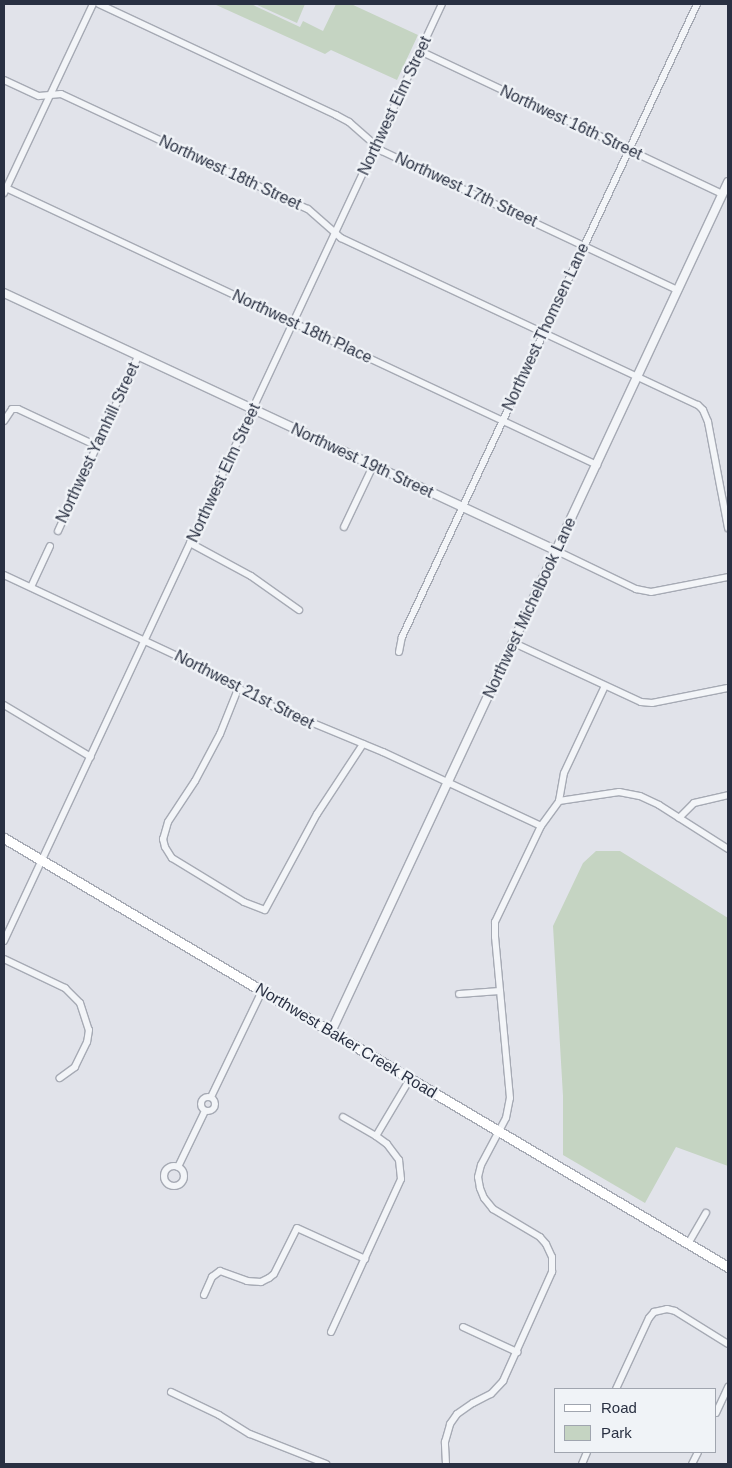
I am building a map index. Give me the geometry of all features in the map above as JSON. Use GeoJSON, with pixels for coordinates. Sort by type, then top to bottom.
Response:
{"type":"FeatureCollection","features":[{"type":"Feature","properties":{"kind":"main road","name":"Northwest Baker Creek Road"},"geometry":{"type":"LineString","coordinates":[[4,838],[728,1267]]}},
{"type":"Feature","properties":{"kind":"street"},"geometry":{"type":"LineString","coordinates":[[5,191],[93,4]]}},
{"type":"Feature","properties":{"kind":"street","name":"Northwest 17th Street"},"geometry":{"type":"LineString","coordinates":[[98,4],[336,115],[349,122],[376,147],[678,290]]}},
{"type":"Feature","properties":{"kind":"street","name":"Northwest Elm Street"},"geometry":{"type":"LineString","coordinates":[[4,941],[254,410],[442,4]]}},
{"type":"Feature","properties":{"kind":"street","name":"Northwest Thomsen Lane"},"geometry":{"type":"LineString","coordinates":[[399,652],[402,637],[697,4]]}},
{"type":"Feature","properties":{"kind":"street","name":"Northwest 16th Street"},"geometry":{"type":"LineString","coordinates":[[420,51],[723,194]]}},
{"type":"Feature","properties":{"kind":"street","name":"Northwest 18th Street"},"geometry":{"type":"LineString","coordinates":[[4,80],[39,96],[61,94],[308,209],[335,234],[543,334],[692,402],[703,410],[708,422],[728,528]]}},
{"type":"Feature","properties":{"kind":"street","name":"Northwest Michelbook Lane"},"geometry":{"type":"LineString","coordinates":[[332,1032],[728,182]]}},
{"type":"Feature","properties":{"kind":"street","name":"Northwest 18th Place"},"geometry":{"type":"LineString","coordinates":[[5,191],[597,465]]}},
{"type":"Feature","properties":{"kind":"street","name":"Northwest 19th Street"},"geometry":{"type":"LineString","coordinates":[[4,293],[636,589],[651,592],[728,577]]}},
{"type":"Feature","properties":{"kind":"street","name":"Northwest Yamhill Street"},"geometry":{"type":"LineString","coordinates":[[58,531],[138,356]]}},
{"type":"Feature","properties":{"kind":"street"},"geometry":{"type":"LineString","coordinates":[[4,421],[12,409],[18,409],[97,446]]}},
{"type":"Feature","properties":{"kind":"street"},"geometry":{"type":"LineString","coordinates":[[344,527],[373,466]]}},
{"type":"Feature","properties":{"kind":"street"},"geometry":{"type":"LineString","coordinates":[[190,543],[251,576],[299,610]]}},
{"type":"Feature","properties":{"kind":"street"},"geometry":{"type":"LineString","coordinates":[[31,587],[50,546]]}},
{"type":"Feature","properties":{"kind":"street","name":"Northwest 21st Street"},"geometry":{"type":"LineString","coordinates":[[4,575],[146,640],[311,725],[363,744],[541,826]]}},
{"type":"Feature","properties":{"kind":"street"},"geometry":{"type":"LineString","coordinates":[[514,643],[641,702],[652,704],[728,688]]}},
{"type":"Feature","properties":{"kind":"street"},"geometry":{"type":"LineString","coordinates":[[446,1464],[445,1442],[450,1424],[457,1414],[497,1389],[517,1352],[549,1280],[552,1257],[546,1244],[540,1237],[493,1209],[484,1198],[478,1177],[481,1165],[507,1113],[510,1098],[495,922],[541,826],[559,801],[564,773],[605,686]]}},
{"type":"Feature","properties":{"kind":"street"},"geometry":{"type":"LineString","coordinates":[[238,689],[220,734],[195,781],[168,822],[163,839],[165,847],[172,858],[244,902],[265,910],[317,814],[363,744]]}},
{"type":"Feature","properties":{"kind":"street"},"geometry":{"type":"LineString","coordinates":[[4,705],[91,756]]}},
{"type":"Feature","properties":{"kind":"street"},"geometry":{"type":"LineString","coordinates":[[559,801],[619,792],[640,796],[679,818],[728,850]]}},
{"type":"Feature","properties":{"kind":"street"},"geometry":{"type":"LineString","coordinates":[[679,818],[694,803],[728,795]]}},
{"type":"Feature","properties":{"kind":"street"},"geometry":{"type":"LineString","coordinates":[[4,959],[65,988],[80,1003],[89,1030],[87,1042],[75,1067],[60,1078]]}},
{"type":"Feature","properties":{"kind":"street"},"geometry":{"type":"LineString","coordinates":[[178,1167],[205,1110],[202,1108],[201,1102],[206,1097],[211,1097],[262,991]]}},
{"type":"Feature","properties":{"kind":"street"},"geometry":{"type":"LineString","coordinates":[[459,994],[500,991]]}},
{"type":"Feature","properties":{"kind":"street"},"geometry":{"type":"LineString","coordinates":[[376,1136],[410,1079]]}},
{"type":"Feature","properties":{"kind":"street"},"geometry":{"type":"LineString","coordinates":[[331,1332],[401,1179],[399,1160],[387,1144],[343,1117]]}},
{"type":"Feature","properties":{"kind":"street"},"geometry":{"type":"LineString","coordinates":[[688,1244],[706,1213]]}},
{"type":"Feature","properties":{"kind":"street"},"geometry":{"type":"LineString","coordinates":[[204,1295],[212,1277],[220,1271],[247,1281],[261,1282],[269,1278],[274,1274],[297,1228],[365,1259]]}},
{"type":"Feature","properties":{"kind":"street"},"geometry":{"type":"LineString","coordinates":[[616,1388],[649,1318],[654,1312],[667,1309],[675,1312],[728,1344]]}},
{"type":"Feature","properties":{"kind":"street"},"geometry":{"type":"LineString","coordinates":[[463,1327],[517,1352]]}},
{"type":"Feature","properties":{"kind":"street"},"geometry":{"type":"LineString","coordinates":[[717,1412],[728,1386]]}},
{"type":"Feature","properties":{"kind":"street"},"geometry":{"type":"LineString","coordinates":[[171,1392],[219,1415],[250,1434],[326,1464]]}},
{"type":"Feature","properties":{"kind":"green space"},"geometry":{"type":"Polygon","coordinates":[[[214,4],[251,4],[300,27],[303,21],[323,31],[336,4],[351,4],[418,35],[397,80],[331,50],[325,54],[214,4]]]}},
{"type":"Feature","properties":{"kind":"green space"},"geometry":{"type":"Polygon","coordinates":[[[255,4],[305,4],[297,23],[255,4]]]}},
{"type":"Feature","properties":{"kind":"green space"},"geometry":{"type":"Polygon","coordinates":[[[596,851],[620,851],[728,918],[728,1166],[676,1147],[645,1203],[563,1155],[563,1096],[553,926],[583,863],[596,851]]]}}]}
